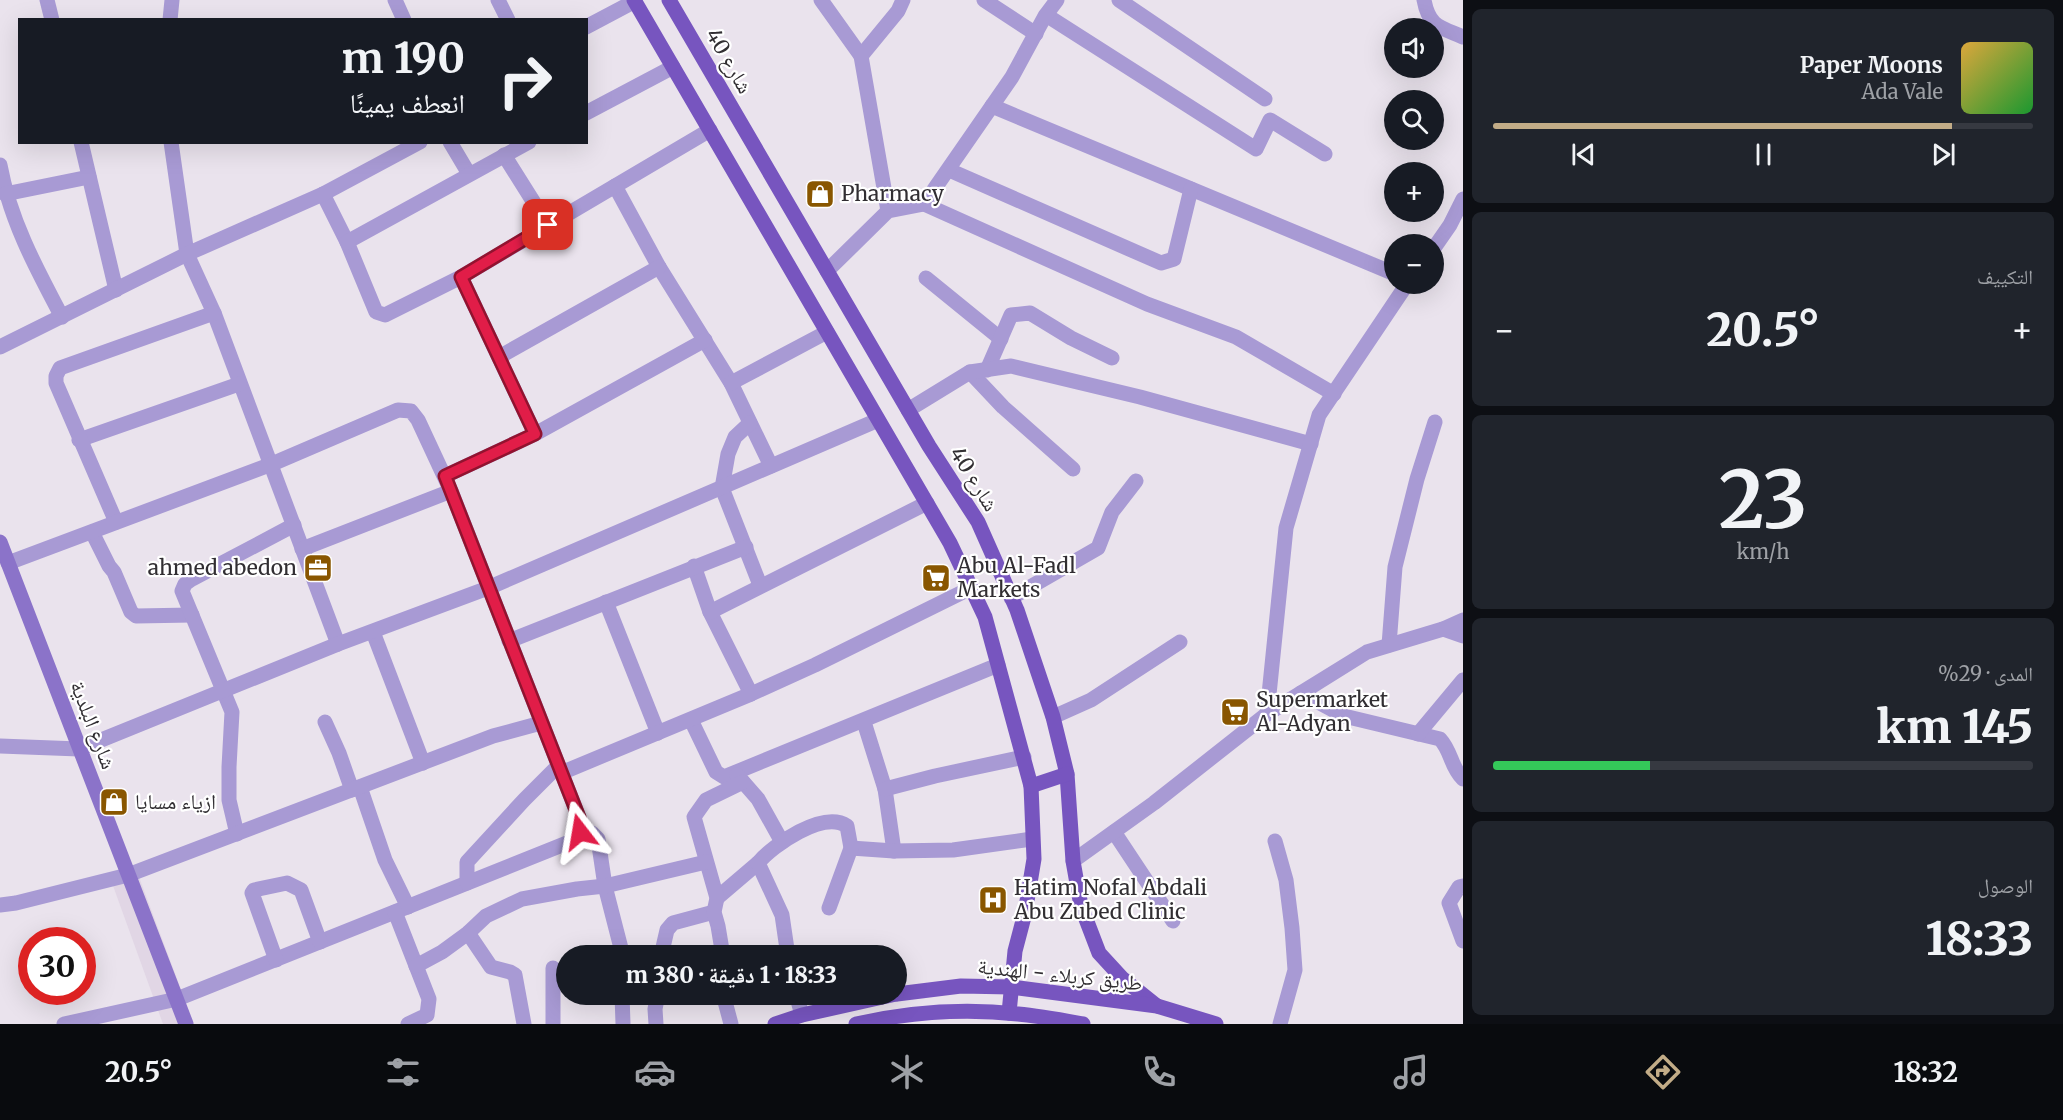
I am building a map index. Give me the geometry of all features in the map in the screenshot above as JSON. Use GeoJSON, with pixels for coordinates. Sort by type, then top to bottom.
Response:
{"type":"FeatureCollection","features":[{"type":"Feature","properties":{"kind":"main road","name":"شارع 40"},"geometry":{"type":"LineString","coordinates":[[669,0],[908,410],[978,522],[1011,598],[1053,717],[1067,774],[1073,861],[1081,906],[1100,952],[1122,978],[1157,1006]]}},
{"type":"Feature","properties":{"kind":"main road"},"geometry":{"type":"LineString","coordinates":[[634,1],[950,543],[985,617],[1031,786],[1034,859],[1025,913],[1015,951],[1009,1013]]}},
{"type":"Feature","properties":{"kind":"main road","name":"شارع البلدية"},"geometry":{"type":"LineString","coordinates":[[0,542],[186,1024]]}},
{"type":"Feature","properties":{"kind":"main road"},"geometry":{"type":"LineString","coordinates":[[1031,786],[1067,774]]}},
{"type":"Feature","properties":{"kind":"main road","name":"طريق كربلاء - الهندية"},"geometry":{"type":"LineString","coordinates":[[907,993],[942,988],[1011,987],[1157,1006],[1216,1024]]}},
{"type":"Feature","properties":{"kind":"main road"},"geometry":{"type":"LineString","coordinates":[[942,988],[948,997],[944,1012]]}},
{"type":"Feature","properties":{"kind":"main road","name":"طريق كربلاء - الهندية"},"geometry":{"type":"LineString","coordinates":[[775,1024],[847,1005]]}},
{"type":"Feature","properties":{"kind":"main road"},"geometry":{"type":"LineString","coordinates":[[856,1024],[920,1014],[964,1011],[1009,1013],[1083,1024]]}},
{"type":"Feature","properties":{"kind":"street"},"geometry":{"type":"LineString","coordinates":[[47,0],[52,18]]}},
{"type":"Feature","properties":{"kind":"street"},"geometry":{"type":"LineString","coordinates":[[170,18],[172,0]]}},
{"type":"Feature","properties":{"kind":"street"},"geometry":{"type":"LineString","coordinates":[[395,0],[403,18]]}},
{"type":"Feature","properties":{"kind":"street"},"geometry":{"type":"LineString","coordinates":[[498,0],[507,18]]}},
{"type":"Feature","properties":{"kind":"street"},"geometry":{"type":"LineString","coordinates":[[821,0],[861,56],[888,211]]}},
{"type":"Feature","properties":{"kind":"street"},"geometry":{"type":"LineString","coordinates":[[861,56],[898,11],[903,0]]}},
{"type":"Feature","properties":{"kind":"street"},"geometry":{"type":"LineString","coordinates":[[984,0],[1036,34]]}},
{"type":"Feature","properties":{"kind":"street"},"geometry":{"type":"LineString","coordinates":[[924,204],[1012,77],[1046,15],[1057,0]]}},
{"type":"Feature","properties":{"kind":"street"},"geometry":{"type":"LineString","coordinates":[[1119,0],[1265,99]]}},
{"type":"Feature","properties":{"kind":"street"},"geometry":{"type":"LineString","coordinates":[[1424,0],[1433,24],[1463,38]]}},
{"type":"Feature","properties":{"kind":"street"},"geometry":{"type":"LineString","coordinates":[[588,26],[634,1]]}},
{"type":"Feature","properties":{"kind":"street"},"geometry":{"type":"LineString","coordinates":[[1046,15],[1256,149],[1270,120],[1325,154]]}},
{"type":"Feature","properties":{"kind":"street"},"geometry":{"type":"LineString","coordinates":[[588,111],[673,67]]}},
{"type":"Feature","properties":{"kind":"street"},"geometry":{"type":"LineString","coordinates":[[992,106],[1384,269]]}},
{"type":"Feature","properties":{"kind":"street"},"geometry":{"type":"LineString","coordinates":[[323,194],[347,242],[376,312],[386,315],[461,277],[710,130]]}},
{"type":"Feature","properties":{"kind":"street"},"geometry":{"type":"LineString","coordinates":[[81,144],[116,290]]}},
{"type":"Feature","properties":{"kind":"street"},"geometry":{"type":"LineString","coordinates":[[171,144],[187,254],[214,313],[338,644]]}},
{"type":"Feature","properties":{"kind":"street"},"geometry":{"type":"LineString","coordinates":[[0,347],[187,254],[323,194],[416,144]]}},
{"type":"Feature","properties":{"kind":"street"},"geometry":{"type":"LineString","coordinates":[[451,144],[469,174]]}},
{"type":"Feature","properties":{"kind":"street"},"geometry":{"type":"LineString","coordinates":[[347,242],[525,144]]}},
{"type":"Feature","properties":{"kind":"street"},"geometry":{"type":"LineString","coordinates":[[504,155],[548,225]]}},
{"type":"Feature","properties":{"kind":"street"},"geometry":{"type":"LineString","coordinates":[[0,165],[5,194],[24,244],[62,317]]}},
{"type":"Feature","properties":{"kind":"street"},"geometry":{"type":"LineString","coordinates":[[949,170],[1161,263],[1174,259],[1191,189]]}},
{"type":"Feature","properties":{"kind":"street"},"geometry":{"type":"LineString","coordinates":[[5,194],[89,177]]}},
{"type":"Feature","properties":{"kind":"street"},"geometry":{"type":"LineString","coordinates":[[615,186],[659,267],[731,382],[771,466]]}},
{"type":"Feature","properties":{"kind":"street"},"geometry":{"type":"LineString","coordinates":[[1444,239],[1456,228],[1463,199]]}},
{"type":"Feature","properties":{"kind":"street"},"geometry":{"type":"LineString","coordinates":[[827,271],[888,211],[924,204],[1147,304],[1236,338],[1334,394]]}},
{"type":"Feature","properties":{"kind":"street"},"geometry":{"type":"LineString","coordinates":[[499,357],[659,267]]}},
{"type":"Feature","properties":{"kind":"street"},"geometry":{"type":"LineString","coordinates":[[461,277],[535,434]]}},
{"type":"Feature","properties":{"kind":"street"},"geometry":{"type":"LineString","coordinates":[[926,278],[1001,339]]}},
{"type":"Feature","properties":{"kind":"street"},"geometry":{"type":"LineString","coordinates":[[1267,714],[1286,528],[1319,415],[1400,294]]}},
{"type":"Feature","properties":{"kind":"street"},"geometry":{"type":"LineString","coordinates":[[116,522],[79,440],[56,383],[56,376],[60,368],[214,313]]}},
{"type":"Feature","properties":{"kind":"street"},"geometry":{"type":"LineString","coordinates":[[987,370],[1011,315],[1030,313],[1071,338],[1112,358]]}},
{"type":"Feature","properties":{"kind":"street"},"geometry":{"type":"LineString","coordinates":[[731,382],[827,332]]}},
{"type":"Feature","properties":{"kind":"street"},"geometry":{"type":"LineString","coordinates":[[445,476],[535,434],[705,340]]}},
{"type":"Feature","properties":{"kind":"street"},"geometry":{"type":"LineString","coordinates":[[908,410],[970,372],[1011,366],[1140,397],[1311,444]]}},
{"type":"Feature","properties":{"kind":"street"},"geometry":{"type":"LineString","coordinates":[[970,372],[1003,407],[1073,469]]}},
{"type":"Feature","properties":{"kind":"street"},"geometry":{"type":"LineString","coordinates":[[79,440],[239,384]]}},
{"type":"Feature","properties":{"kind":"street"},"geometry":{"type":"LineString","coordinates":[[8,563],[272,464],[398,410],[411,411],[418,420],[445,476],[580,820],[580,832],[572,841],[276,960],[177,999],[64,1024]]}},
{"type":"Feature","properties":{"kind":"street"},"geometry":{"type":"LineString","coordinates":[[0,746],[80,749],[338,644],[488,588],[878,420]]}},
{"type":"Feature","properties":{"kind":"street"},"geometry":{"type":"LineString","coordinates":[[1389,645],[1395,567],[1435,422]]}},
{"type":"Feature","properties":{"kind":"street"},"geometry":{"type":"LineString","coordinates":[[750,423],[735,437],[728,454],[722,488],[760,585]]}},
{"type":"Feature","properties":{"kind":"street"},"geometry":{"type":"LineString","coordinates":[[1011,598],[1098,548],[1112,512],[1136,481]]}},
{"type":"Feature","properties":{"kind":"street"},"geometry":{"type":"LineString","coordinates":[[302,549],[451,491]]}},
{"type":"Feature","properties":{"kind":"street"},"geometry":{"type":"LineString","coordinates":[[710,612],[927,503]]}},
{"type":"Feature","properties":{"kind":"street"},"geometry":{"type":"LineString","coordinates":[[237,834],[230,801],[228,767],[232,712],[182,591],[185,584],[294,525]]}},
{"type":"Feature","properties":{"kind":"street"},"geometry":{"type":"LineString","coordinates":[[92,532],[136,616],[192,615]]}},
{"type":"Feature","properties":{"kind":"street"},"geometry":{"type":"LineString","coordinates":[[509,641],[746,547]]}},
{"type":"Feature","properties":{"kind":"street"},"geometry":{"type":"LineString","coordinates":[[694,566],[710,612],[750,694]]}},
{"type":"Feature","properties":{"kind":"street"},"geometry":{"type":"LineString","coordinates":[[468,883],[467,862],[524,800],[560,770],[691,720],[750,694],[815,665],[971,588]]}},
{"type":"Feature","properties":{"kind":"street"},"geometry":{"type":"LineString","coordinates":[[606,602],[658,733]]}},
{"type":"Feature","properties":{"kind":"street"},"geometry":{"type":"LineString","coordinates":[[1073,861],[1154,803],[1267,714],[1367,652],[1443,629],[1463,620]]}},
{"type":"Feature","properties":{"kind":"street"},"geometry":{"type":"LineString","coordinates":[[1443,629],[1463,636]]}},
{"type":"Feature","properties":{"kind":"street"},"geometry":{"type":"LineString","coordinates":[[373,632],[423,763]]}},
{"type":"Feature","properties":{"kind":"street"},"geometry":{"type":"LineString","coordinates":[[1053,717],[1091,700],[1180,642]]}},
{"type":"Feature","properties":{"kind":"street"},"geometry":{"type":"LineString","coordinates":[[723,945],[706,862],[694,817],[706,800],[784,752],[864,722],[998,665]]}},
{"type":"Feature","properties":{"kind":"street"},"geometry":{"type":"LineString","coordinates":[[1418,734],[1463,680]]}},
{"type":"Feature","properties":{"kind":"street"},"geometry":{"type":"LineString","coordinates":[[1301,693],[1344,716],[1440,739],[1449,748],[1454,770],[1463,779]]}},
{"type":"Feature","properties":{"kind":"street"},"geometry":{"type":"LineString","coordinates":[[691,720],[716,772],[724,777],[739,778],[758,799],[782,842]]}},
{"type":"Feature","properties":{"kind":"street"},"geometry":{"type":"LineString","coordinates":[[325,722],[386,860],[416,966],[429,999],[433,1019],[408,1024]]}},
{"type":"Feature","properties":{"kind":"street"},"geometry":{"type":"LineString","coordinates":[[864,722],[885,789],[894,851]]}},
{"type":"Feature","properties":{"kind":"street"},"geometry":{"type":"LineString","coordinates":[[0,905],[16,903],[128,874],[493,736],[541,723]]}},
{"type":"Feature","properties":{"kind":"street"},"geometry":{"type":"LineString","coordinates":[[885,789],[1024,757]]}},
{"type":"Feature","properties":{"kind":"street"},"geometry":{"type":"LineString","coordinates":[[664,945],[667,930],[673,923],[715,905],[769,850],[794,834],[816,825],[837,822],[848,826],[851,848],[829,908]]}},
{"type":"Feature","properties":{"kind":"street"},"geometry":{"type":"LineString","coordinates":[[580,832],[592,833],[598,839],[605,886],[620,945]]}},
{"type":"Feature","properties":{"kind":"street"},"geometry":{"type":"LineString","coordinates":[[1114,832],[1173,921]]}},
{"type":"Feature","properties":{"kind":"street"},"geometry":{"type":"LineString","coordinates":[[851,848],[894,851],[953,850],[1032,839]]}},
{"type":"Feature","properties":{"kind":"street"},"geometry":{"type":"LineString","coordinates":[[1275,841],[1286,880],[1295,970],[1280,1024]]}},
{"type":"Feature","properties":{"kind":"street"},"geometry":{"type":"LineString","coordinates":[[416,966],[442,952],[486,916],[522,899],[605,886],[706,862]]}},
{"type":"Feature","properties":{"kind":"street"},"geometry":{"type":"LineString","coordinates":[[758,863],[782,915],[786,945]]}},
{"type":"Feature","properties":{"kind":"street"},"geometry":{"type":"LineString","coordinates":[[276,960],[252,893],[254,890],[287,884],[301,890],[320,942]]}},
{"type":"Feature","properties":{"kind":"street"},"geometry":{"type":"LineString","coordinates":[[1463,886],[1459,887],[1449,903],[1463,941]]}},
{"type":"Feature","properties":{"kind":"street"},"geometry":{"type":"LineString","coordinates":[[468,933],[491,967],[515,975],[524,1024]]}},
{"type":"Feature","properties":{"kind":"street"},"geometry":{"type":"LineString","coordinates":[[553,968],[553,1024]]}},
{"type":"Feature","properties":{"kind":"street"},"geometry":{"type":"LineString","coordinates":[[622,1005],[623,1024]]}},
{"type":"Feature","properties":{"kind":"street"},"geometry":{"type":"LineString","coordinates":[[656,1005],[656,1024]]}},
{"type":"Feature","properties":{"kind":"street"},"geometry":{"type":"LineString","coordinates":[[726,1005],[731,1024]]}},
{"type":"Feature","properties":{"kind":"street"},"geometry":{"type":"LineString","coordinates":[[799,1005],[802,1015]]}},
{"type":"Feature","properties":{"kind":"shaded area"},"geometry":{"type":"Polygon","coordinates":[[[139,877],[194,1024],[163,1024],[112,883],[139,877]]]}},
{"type":"Feature","properties":{"kind":"place","name":"Pharmacy"},"geometry":{"type":"Point","coordinates":[820,194]}},
{"type":"Feature","properties":{"kind":"place","name":"ahmed abedon"},"geometry":{"type":"Point","coordinates":[318,568]}},
{"type":"Feature","properties":{"kind":"place","name":"Abu Al-Fadl Markets"},"geometry":{"type":"Point","coordinates":[936,578]}},
{"type":"Feature","properties":{"kind":"place","name":"Supermarket Al-Adyan"},"geometry":{"type":"Point","coordinates":[1235,712]}},
{"type":"Feature","properties":{"kind":"place","name":"ازياء مسايا"},"geometry":{"type":"Point","coordinates":[114,802]}},
{"type":"Feature","properties":{"kind":"place","name":"Hatim Nofal Abdali Abu Zubed Clinic"},"geometry":{"type":"Point","coordinates":[993,900]}},
{"type":"Feature","properties":{"kind":"route"},"geometry":{"type":"LineString","coordinates":[[548,225],[461,277],[535,434],[445,476],[580,820],[580,832]]}}]}
